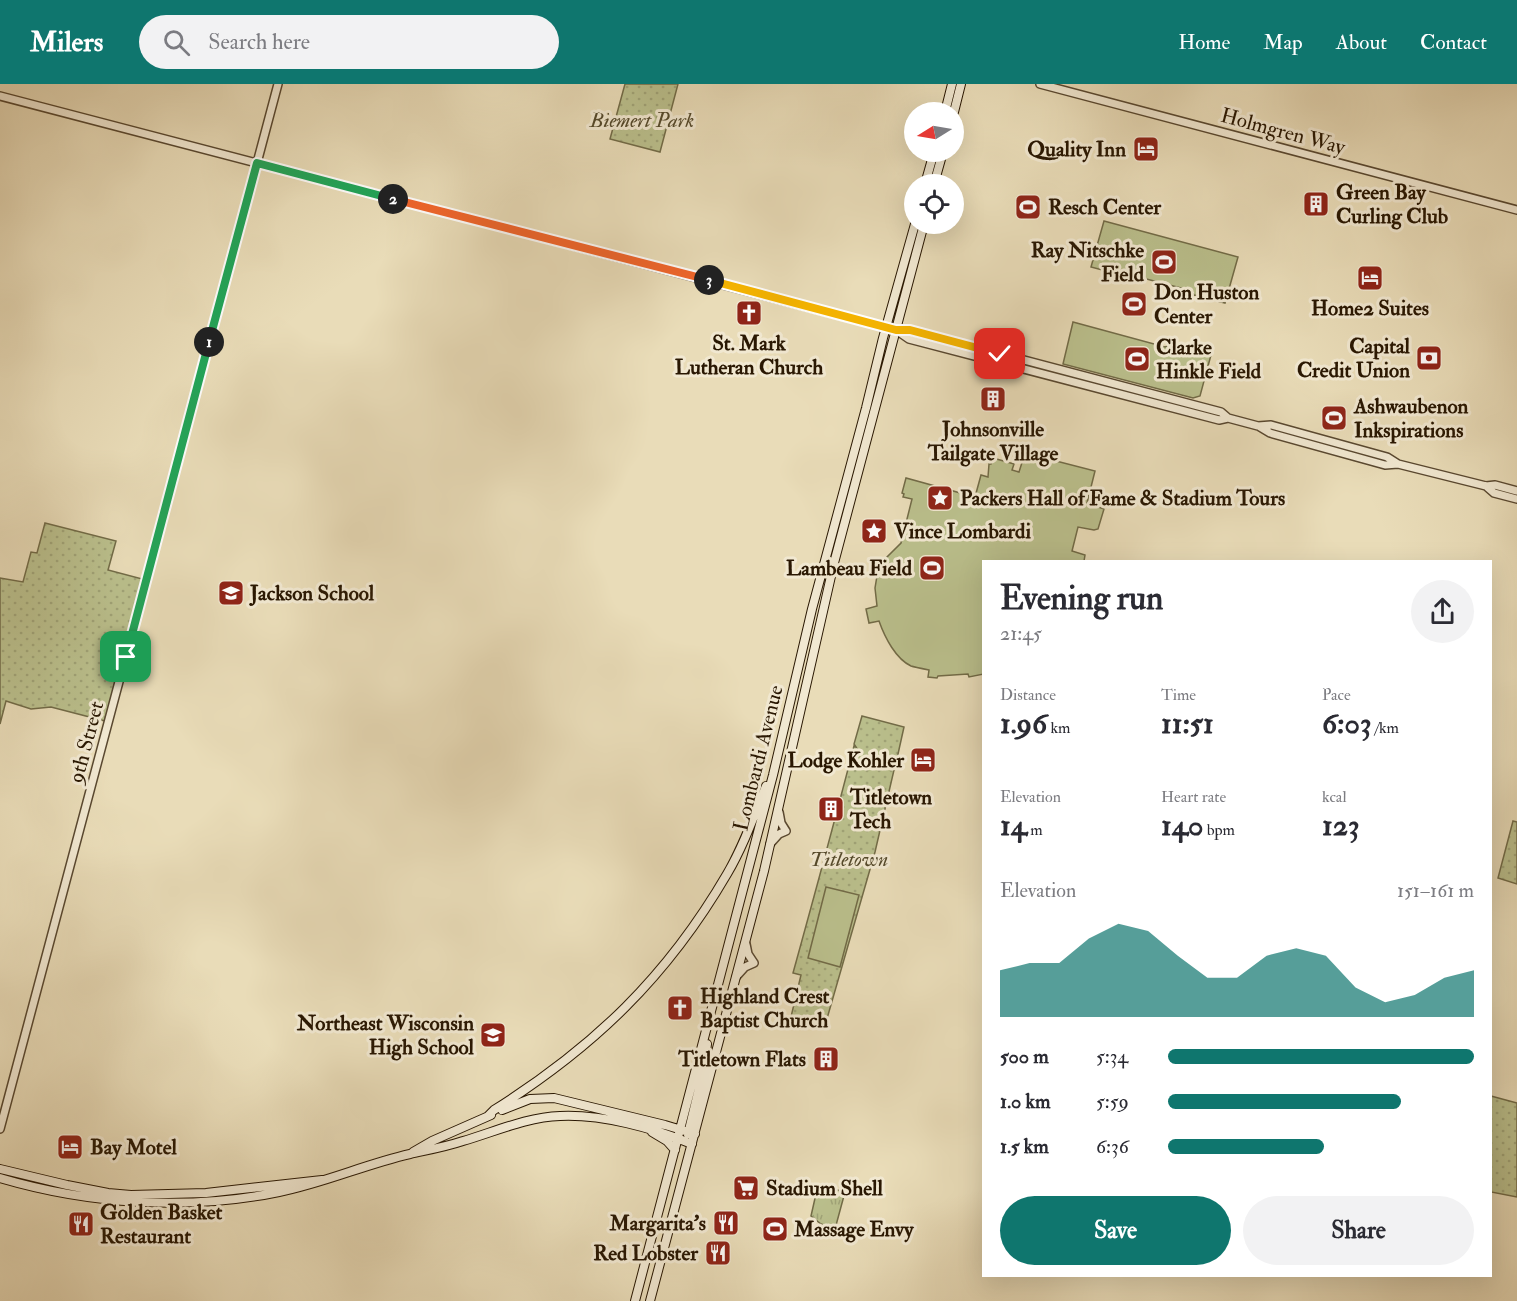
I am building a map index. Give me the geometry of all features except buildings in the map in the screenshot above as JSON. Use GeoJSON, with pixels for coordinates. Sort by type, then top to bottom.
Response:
{"type":"FeatureCollection","features":[{"type":"Feature","properties":{"kind":"main road"},"geometry":{"type":"LineString","coordinates":[[948,102],[952,84]]}},
{"type":"Feature","properties":{"kind":"main road"},"geometry":{"type":"LineString","coordinates":[[956,102],[961,84]]}},
{"type":"Feature","properties":{"kind":"main road","name":"Lombardi Avenue"},"geometry":{"type":"LineString","coordinates":[[685,1133],[707,1030],[773,775],[811,615],[912,234]]}},
{"type":"Feature","properties":{"kind":"main road","name":"Lombardi Avenue"},"geometry":{"type":"LineString","coordinates":[[635,1301],[675,1150],[685,1133],[736,977],[770,844],[832,572],[921,234]]}},
{"type":"Feature","properties":{"kind":"main road"},"geometry":{"type":"LineString","coordinates":[[488,1116],[598,1035],[637,997],[660,970],[698,920],[727,873],[773,775]]}},
{"type":"Feature","properties":{"kind":"main road"},"geometry":{"type":"LineString","coordinates":[[412,1153],[428,1143],[523,1101],[550,1098],[685,1133],[692,1144],[650,1301]]}},
{"type":"Feature","properties":{"kind":"main road"},"geometry":{"type":"LineString","coordinates":[[0,1178],[30,1187],[76,1195],[129,1201],[173,1202],[264,1195],[304,1187],[412,1153],[434,1150],[552,1116],[589,1116],[648,1130],[685,1133]]}},
{"type":"Feature","properties":{"kind":"main road"},"geometry":{"type":"LineString","coordinates":[[648,1130],[667,1141],[675,1150]]}},
{"type":"Feature","properties":{"kind":"main road"},"geometry":{"type":"LineString","coordinates":[[0,1169],[67,1185],[131,1195],[206,1193],[308,1180],[325,1180]]}},
{"type":"Feature","properties":{"kind":"street","name":"9th Street"},"geometry":{"type":"LineString","coordinates":[[0,1129],[278,84]]}},
{"type":"Feature","properties":{"kind":"street","name":"Holmgren Way"},"geometry":{"type":"LineString","coordinates":[[1040,84],[1517,210]]}},
{"type":"Feature","properties":{"kind":"street"},"geometry":{"type":"LineString","coordinates":[[0,96],[896,330],[906,338],[1219,420],[1228,418],[1258,426],[1270,434],[1385,465],[1398,464],[1486,486],[1496,485],[1517,490]]}},
{"type":"Feature","properties":{"kind":"street"},"geometry":{"type":"LineString","coordinates":[[1486,486],[1494,493],[1517,499]]}},
{"type":"Feature","properties":{"kind":"street"},"geometry":{"type":"LineString","coordinates":[[770,844],[779,834],[786,831],[778,809]]}},
{"type":"Feature","properties":{"kind":"street"},"geometry":{"type":"LineString","coordinates":[[736,977],[745,967],[754,963],[747,952],[746,938]]}},
{"type":"Feature","properties":{"kind":"green space","name":"Biemert Park"},"geometry":{"type":"Polygon","coordinates":[[[625,84],[678,84],[660,152],[610,139],[625,84]]]}},
{"type":"Feature","properties":{"kind":"green space","name":"Ray Nitschke Field"},"geometry":{"type":"Polygon","coordinates":[[[1104,221],[1238,257],[1225,303],[1194,295],[1192,291],[1091,267],[1104,221]]]}},
{"type":"Feature","properties":{"kind":"green space","name":"Clarke Hinkle Field"},"geometry":{"type":"Polygon","coordinates":[[[1073,322],[1165,347],[1173,344],[1211,355],[1200,396],[1193,398],[1063,364],[1073,322]]]}},
{"type":"Feature","properties":{"kind":"green space","name":"Lambeau Field"},"geometry":{"type":"Polygon","coordinates":[[[1025,453],[1095,471],[1087,503],[1104,509],[1098,529],[1078,527],[1072,551],[1085,555],[1084,560],[982,560],[982,674],[969,677],[968,674],[928,677],[929,670],[911,666],[896,653],[879,621],[869,623],[866,609],[877,606],[875,588],[877,576],[885,559],[901,543],[912,499],[903,497],[906,478],[975,497],[981,475],[988,477],[989,464],[993,458],[1014,464],[1012,470],[1019,472],[1025,453]]]}},
{"type":"Feature","properties":{"kind":"green space"},"geometry":{"type":"Polygon","coordinates":[[[45,523],[116,541],[108,570],[146,580],[109,722],[51,707],[31,709],[6,701],[0,724],[0,578],[23,582],[31,552],[37,553],[45,523]]]}},
{"type":"Feature","properties":{"kind":"green space","name":"Titletown"},"geometry":{"type":"Polygon","coordinates":[[[862,716],[904,727],[899,757],[897,757],[875,852],[824,1029],[790,1021],[801,975],[793,973],[854,746],[856,747],[854,744],[862,716]]]}},
{"type":"Feature","properties":{"kind":"green space"},"geometry":{"type":"Polygon","coordinates":[[[1513,821],[1517,822],[1517,884],[1498,878],[1513,821]]]}},
{"type":"Feature","properties":{"kind":"green space"},"geometry":{"type":"Polygon","coordinates":[[[826,887],[859,895],[840,967],[808,958],[826,887]]]}},
{"type":"Feature","properties":{"kind":"green space"},"geometry":{"type":"Polygon","coordinates":[[[1492,1096],[1517,1103],[1517,1197],[1492,1192],[1492,1096]]]}},
{"type":"Feature","properties":{"kind":"green space"},"geometry":{"type":"Polygon","coordinates":[[[818,1185],[845,1192],[835,1229],[821,1224],[811,1216],[818,1185]]]}},
{"type":"Feature","properties":{"kind":"place","name":"Quality Inn"},"geometry":{"type":"Point","coordinates":[1146,149]}},
{"type":"Feature","properties":{"kind":"place","name":"Green Bay Curling Club"},"geometry":{"type":"Point","coordinates":[1316,204]}},
{"type":"Feature","properties":{"kind":"place","name":"Resch Center"},"geometry":{"type":"Point","coordinates":[1028,207]}},
{"type":"Feature","properties":{"kind":"place","name":"Ray Nitschke Field"},"geometry":{"type":"Point","coordinates":[1164,262]}},
{"type":"Feature","properties":{"kind":"place","name":"Home2 Suites"},"geometry":{"type":"Point","coordinates":[1370,278]}},
{"type":"Feature","properties":{"kind":"place","name":"Don Huston Center"},"geometry":{"type":"Point","coordinates":[1134,304]}},
{"type":"Feature","properties":{"kind":"place","name":"St. Mark Lutheran Church"},"geometry":{"type":"Point","coordinates":[749,313]}},
{"type":"Feature","properties":{"kind":"place","name":"Capital Credit Union"},"geometry":{"type":"Point","coordinates":[1429,358]}},
{"type":"Feature","properties":{"kind":"place","name":"Clarke Hinkle Field"},"geometry":{"type":"Point","coordinates":[1137,359]}},
{"type":"Feature","properties":{"kind":"place","name":"Johnsonville Tailgate Village"},"geometry":{"type":"Point","coordinates":[993,399]}},
{"type":"Feature","properties":{"kind":"place","name":"Ashwaubenon Inkspirations"},"geometry":{"type":"Point","coordinates":[1334,418]}},
{"type":"Feature","properties":{"kind":"place","name":"Packers Hall of Fame & Stadium Tours"},"geometry":{"type":"Point","coordinates":[940,498]}},
{"type":"Feature","properties":{"kind":"place","name":"Vince Lombardi"},"geometry":{"type":"Point","coordinates":[874,531]}},
{"type":"Feature","properties":{"kind":"place","name":"Lambeau Field"},"geometry":{"type":"Point","coordinates":[932,568]}},
{"type":"Feature","properties":{"kind":"place","name":"Jackson School"},"geometry":{"type":"Point","coordinates":[231,593]}},
{"type":"Feature","properties":{"kind":"place","name":"Lodge Kohler"},"geometry":{"type":"Point","coordinates":[923,760]}},
{"type":"Feature","properties":{"kind":"place","name":"Titletown Tech"},"geometry":{"type":"Point","coordinates":[831,809]}},
{"type":"Feature","properties":{"kind":"place","name":"Highland Crest Baptist Church"},"geometry":{"type":"Point","coordinates":[680,1008]}},
{"type":"Feature","properties":{"kind":"place","name":"Northeast Wisconsin High School"},"geometry":{"type":"Point","coordinates":[493,1035]}},
{"type":"Feature","properties":{"kind":"place","name":"Titletown Flats"},"geometry":{"type":"Point","coordinates":[826,1059]}},
{"type":"Feature","properties":{"kind":"place","name":"Bay Motel"},"geometry":{"type":"Point","coordinates":[70,1147]}},
{"type":"Feature","properties":{"kind":"place","name":"Stadium Shell"},"geometry":{"type":"Point","coordinates":[746,1188]}},
{"type":"Feature","properties":{"kind":"place","name":"Margarita's"},"geometry":{"type":"Point","coordinates":[726,1223]}},
{"type":"Feature","properties":{"kind":"place","name":"Golden Basket Restaurant"},"geometry":{"type":"Point","coordinates":[81,1224]}},
{"type":"Feature","properties":{"kind":"place","name":"Massage Envy"},"geometry":{"type":"Point","coordinates":[775,1229]}},
{"type":"Feature","properties":{"kind":"place","name":"Red Lobster"},"geometry":{"type":"Point","coordinates":[718,1253]}},
{"type":"Feature","properties":{"kind":"route"},"geometry":{"type":"LineString","coordinates":[[126,657],[257,163],[896,330],[910,330],[1000,354]]}}]}
